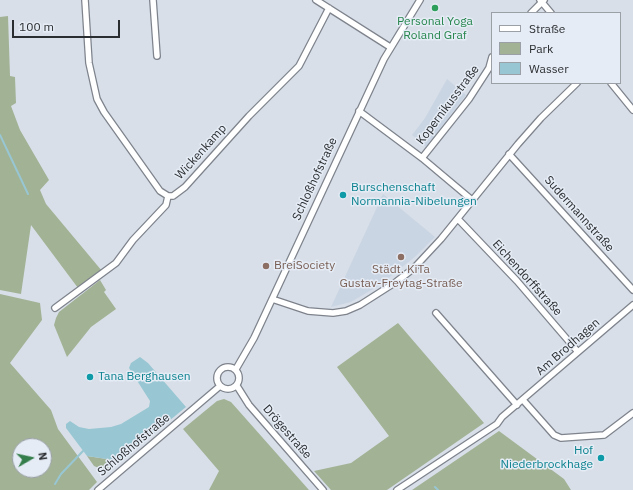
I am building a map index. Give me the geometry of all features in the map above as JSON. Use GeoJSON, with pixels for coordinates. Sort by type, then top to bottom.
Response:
{"type":"FeatureCollection","features":[{"type":"Feature","properties":{"kind":"street"},"geometry":{"type":"LineString","coordinates":[[55,308],[116,262],[133,240],[166,205],[168,196],[160,191],[104,112],[97,99],[89,63],[85,0]]}},
{"type":"Feature","properties":{"kind":"street"},"geometry":{"type":"LineString","coordinates":[[153,0],[156,56]]}},
{"type":"Feature","properties":{"kind":"street"},"geometry":{"type":"LineString","coordinates":[[316,0],[390,47]]}},
{"type":"Feature","properties":{"kind":"street","name":"Schloßhofstraße"},"geometry":{"type":"LineString","coordinates":[[236,369],[254,338],[390,47],[420,0]]}},
{"type":"Feature","properties":{"kind":"street"},"geometry":{"type":"LineString","coordinates":[[532,12],[542,1],[550,12]]}},
{"type":"Feature","properties":{"kind":"street","name":"Wickenkamp"},"geometry":{"type":"LineString","coordinates":[[168,196],[173,196],[185,187],[244,121],[299,66],[329,8]]}},
{"type":"Feature","properties":{"kind":"street","name":"Kopernikusstraße"},"geometry":{"type":"LineString","coordinates":[[359,111],[422,158],[472,94],[489,68],[491,61]]}},
{"type":"Feature","properties":{"kind":"street"},"geometry":{"type":"LineString","coordinates":[[272,299],[308,311],[333,313],[346,311],[378,294],[414,268],[442,239],[509,154],[541,118],[576,84]]}},
{"type":"Feature","properties":{"kind":"street"},"geometry":{"type":"LineString","coordinates":[[612,84],[633,110]]}},
{"type":"Feature","properties":{"kind":"street","name":"Sudermannstraße"},"geometry":{"type":"LineString","coordinates":[[509,154],[633,290]]}},
{"type":"Feature","properties":{"kind":"street"},"geometry":{"type":"LineString","coordinates":[[422,158],[472,200]]}},
{"type":"Feature","properties":{"kind":"street","name":"Eichendorffstraße"},"geometry":{"type":"LineString","coordinates":[[458,219],[517,281],[578,352]]}},
{"type":"Feature","properties":{"kind":"street","name":"Am Brodhagen"},"geometry":{"type":"LineString","coordinates":[[397,490],[490,429],[633,305]]}},
{"type":"Feature","properties":{"kind":"street"},"geometry":{"type":"LineString","coordinates":[[436,313],[517,405]]}},
{"type":"Feature","properties":{"kind":"street"},"geometry":{"type":"LineString","coordinates":[[227,366],[236,369],[240,376],[236,386],[230,389],[220,386],[217,378],[220,370],[227,366]]}},
{"type":"Feature","properties":{"kind":"street","name":"Schloßhofstraße"},"geometry":{"type":"LineString","coordinates":[[98,490],[220,386]]}},
{"type":"Feature","properties":{"kind":"street","name":"Drögestraße"},"geometry":{"type":"LineString","coordinates":[[236,386],[249,405],[323,490]]}},
{"type":"Feature","properties":{"kind":"street"},"geometry":{"type":"LineString","coordinates":[[523,400],[554,435],[561,438],[604,435],[633,413]]}},
{"type":"Feature","properties":{"kind":"shaded area"},"geometry":{"type":"Polygon","coordinates":[[[447,79],[466,95],[426,147],[412,135],[425,118],[447,79]]]}},
{"type":"Feature","properties":{"kind":"shaded area"},"geometry":{"type":"Polygon","coordinates":[[[383,194],[435,237],[416,256],[380,285],[351,302],[331,307],[383,194]]]}},
{"type":"Feature","properties":{"kind":"green space"},"geometry":{"type":"Polygon","coordinates":[[[8,16],[10,76],[15,77],[16,103],[11,106],[20,130],[49,180],[40,190],[46,204],[102,271],[78,288],[31,225],[21,294],[0,290],[0,17],[8,16]]]}},
{"type":"Feature","properties":{"kind":"green space"},"geometry":{"type":"Polygon","coordinates":[[[100,280],[106,290],[104,292],[116,309],[91,327],[67,357],[54,325],[56,318],[59,312],[100,280]]]}},
{"type":"Feature","properties":{"kind":"green space"},"geometry":{"type":"Polygon","coordinates":[[[0,294],[40,303],[42,320],[10,363],[51,410],[58,429],[97,482],[89,490],[0,490],[0,294]]]}},
{"type":"Feature","properties":{"kind":"green space"},"geometry":{"type":"Polygon","coordinates":[[[398,323],[484,423],[387,490],[331,490],[314,471],[351,463],[389,436],[337,367],[398,323]]]}},
{"type":"Feature","properties":{"kind":"green space"},"geometry":{"type":"Polygon","coordinates":[[[224,399],[231,402],[309,490],[209,490],[219,471],[183,429],[217,401],[224,399]]]}},
{"type":"Feature","properties":{"kind":"green space"},"geometry":{"type":"Polygon","coordinates":[[[499,431],[564,479],[571,490],[412,490],[499,431]]]}},
{"type":"Feature","properties":{"kind":"green space"},"geometry":{"type":"Polygon","coordinates":[[[87,456],[120,461],[108,472],[94,466],[87,456]]]}},
{"type":"Feature","properties":{"kind":"water"},"geometry":{"type":"Polygon","coordinates":[[[140,357],[148,363],[186,407],[120,461],[87,456],[66,428],[66,424],[70,421],[79,427],[89,429],[111,427],[121,424],[149,407],[150,401],[129,368],[131,363],[140,357]]]}},
{"type":"Feature","properties":{"kind":"waterway"},"geometry":{"type":"LineString","coordinates":[[0,135],[28,194]]}},
{"type":"Feature","properties":{"kind":"waterway"},"geometry":{"type":"LineString","coordinates":[[55,484],[61,474],[83,451]]}},
{"type":"Feature","properties":{"kind":"waterway"},"geometry":{"type":"LineString","coordinates":[[435,487],[438,490]]}},
{"type":"Feature","properties":{"kind":"place","name":"Personal Yoga Roland Graf"},"geometry":{"type":"Point","coordinates":[435,8]}},
{"type":"Feature","properties":{"kind":"place","name":"Burschenschaft Normannia-Nibelungen"},"geometry":{"type":"Point","coordinates":[343,195]}},
{"type":"Feature","properties":{"kind":"place","name":"Städt. KiTa Gustav-Freytag-Straße"},"geometry":{"type":"Point","coordinates":[401,257]}},
{"type":"Feature","properties":{"kind":"place","name":"BreiSociety"},"geometry":{"type":"Point","coordinates":[266,266]}},
{"type":"Feature","properties":{"kind":"place","name":"Tana Berghausen"},"geometry":{"type":"Point","coordinates":[90,377]}},
{"type":"Feature","properties":{"kind":"place","name":"Hof Niederbrockhage"},"geometry":{"type":"Point","coordinates":[601,458]}}]}
